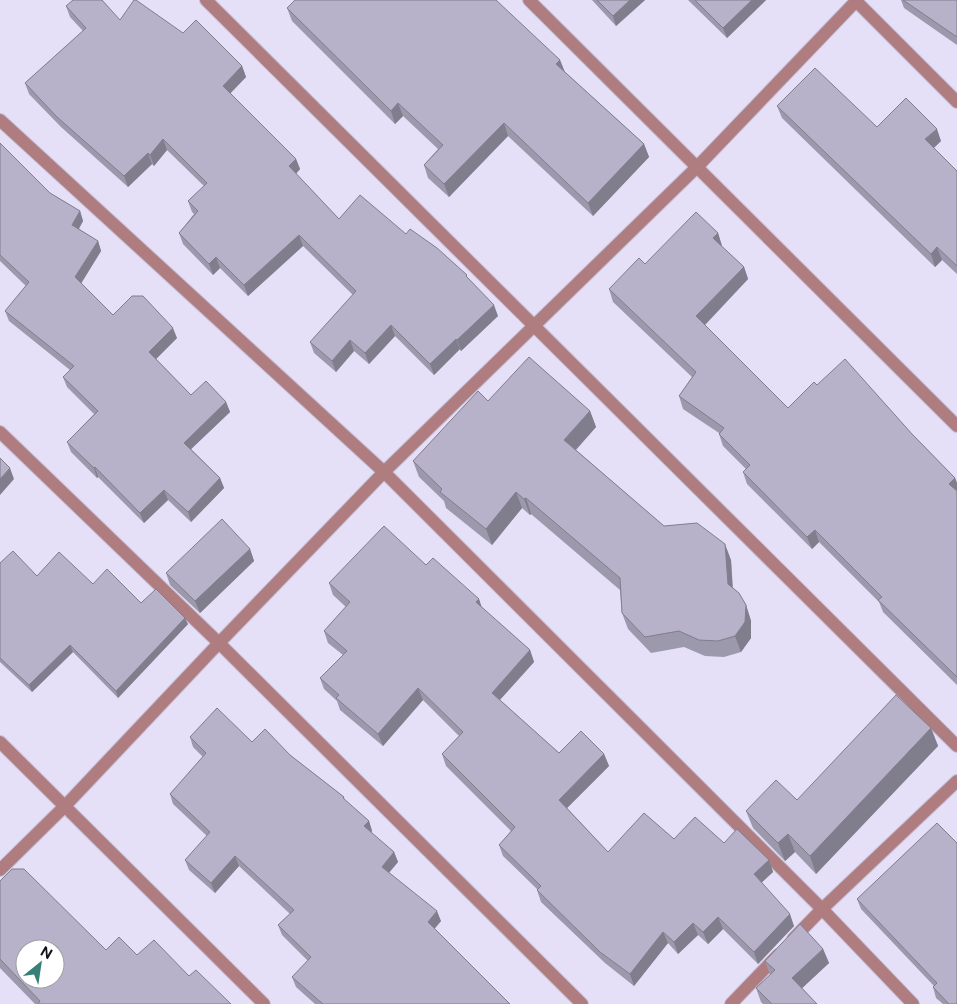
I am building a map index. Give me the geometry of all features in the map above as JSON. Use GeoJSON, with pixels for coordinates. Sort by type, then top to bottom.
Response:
{"type":"FeatureCollection","features":[{"type":"Feature","properties":{"kind":"street"},"geometry":{"type":"LineString","coordinates":[[206,0],[957,746]]}},
{"type":"Feature","properties":{"kind":"street"},"geometry":{"type":"LineString","coordinates":[[528,0],[957,426]]}},
{"type":"Feature","properties":{"kind":"street"},"geometry":{"type":"LineString","coordinates":[[0,870],[65,806],[219,642],[384,472],[697,167],[856,0],[957,102]]}},
{"type":"Feature","properties":{"kind":"street"},"geometry":{"type":"LineString","coordinates":[[0,120],[384,472],[822,909],[913,1004]]}},
{"type":"Feature","properties":{"kind":"street"},"geometry":{"type":"LineString","coordinates":[[0,432],[219,642],[582,1004]]}},
{"type":"Feature","properties":{"kind":"street"},"geometry":{"type":"LineString","coordinates":[[0,742],[264,1004]]}},
{"type":"Feature","properties":{"kind":"street"},"geometry":{"type":"LineString","coordinates":[[731,1004],[822,909],[957,781]]}},
{"type":"Feature","properties":{"kind":"building"},"geometry":{"type":"Polygon","coordinates":[[[73,0],[102,0],[120,20],[134,0],[136,0],[183,33],[196,20],[242,66],[223,86],[296,159],[289,166],[339,219],[360,195],[406,234],[410,229],[437,248],[467,275],[494,305],[430,364],[391,325],[365,353],[350,340],[332,361],[310,342],[356,291],[299,235],[244,285],[216,257],[209,264],[179,233],[198,211],[188,201],[207,183],[163,139],[150,155],[148,153],[124,176],[57,117],[25,83],[86,28],[66,6],[73,0]]]}},
{"type":"Feature","properties":{"kind":"building"},"geometry":{"type":"Polygon","coordinates":[[[295,0],[496,0],[560,60],[556,64],[644,144],[588,203],[504,123],[444,184],[424,165],[443,145],[398,103],[391,111],[287,8],[295,0]]]}},
{"type":"Feature","properties":{"kind":"building"},"geometry":{"type":"Polygon","coordinates":[[[597,0],[630,0],[613,16],[597,0]]]}},
{"type":"Feature","properties":{"kind":"building"},"geometry":{"type":"Polygon","coordinates":[[[695,0],[752,0],[723,28],[695,0]]]}},
{"type":"Feature","properties":{"kind":"building"},"geometry":{"type":"Polygon","coordinates":[[[903,0],[957,0],[957,37],[903,0]]]}},
{"type":"Feature","properties":{"kind":"building"},"geometry":{"type":"Polygon","coordinates":[[[815,68],[877,127],[906,98],[937,129],[925,139],[957,171],[957,266],[937,247],[931,254],[777,106],[815,68]]]}},
{"type":"Feature","properties":{"kind":"building"},"geometry":{"type":"Polygon","coordinates":[[[0,143],[50,193],[80,211],[72,225],[98,241],[75,277],[113,315],[132,296],[143,296],[173,328],[149,352],[191,395],[206,381],[226,402],[184,443],[220,478],[188,512],[164,490],[140,513],[95,467],[67,442],[98,411],[63,377],[74,366],[5,311],[29,282],[0,255],[0,143]]]}},
{"type":"Feature","properties":{"kind":"building"},"geometry":{"type":"Polygon","coordinates":[[[696,212],[718,233],[713,238],[744,267],[696,316],[788,408],[814,382],[817,385],[845,359],[912,434],[955,478],[949,484],[957,491],[957,677],[878,600],[882,597],[815,530],[807,537],[743,472],[750,465],[719,434],[724,428],[679,396],[696,372],[609,289],[639,258],[645,264],[696,212]]]}},
{"type":"Feature","properties":{"kind":"building"},"geometry":{"type":"Polygon","coordinates":[[[529,357],[590,411],[564,440],[664,526],[697,523],[725,544],[728,584],[739,593],[746,605],[745,622],[735,636],[718,641],[699,640],[679,631],[645,637],[622,613],[620,578],[526,498],[524,499],[516,492],[486,529],[440,492],[442,489],[413,461],[478,391],[488,401],[529,357]]]}},
{"type":"Feature","properties":{"kind":"building"},"geometry":{"type":"Polygon","coordinates":[[[0,458],[10,468],[0,479],[0,458]]]}},
{"type":"Feature","properties":{"kind":"building"},"geometry":{"type":"Polygon","coordinates":[[[222,519],[250,549],[195,601],[166,573],[222,519]]]}},
{"type":"Feature","properties":{"kind":"building"},"geometry":{"type":"Polygon","coordinates":[[[384,526],[426,565],[433,558],[479,599],[476,602],[530,650],[492,693],[559,753],[581,731],[604,754],[559,800],[608,852],[644,813],[674,839],[695,817],[724,843],[737,829],[769,860],[754,874],[790,914],[754,952],[718,917],[703,932],[693,923],[674,942],[663,932],[630,974],[600,952],[537,890],[541,886],[499,845],[515,827],[442,754],[463,732],[418,688],[378,734],[336,698],[339,695],[320,678],[347,651],[324,631],[350,602],[329,583],[384,526]]]}},
{"type":"Feature","properties":{"kind":"building"},"geometry":{"type":"Polygon","coordinates":[[[13,551],[37,576],[59,552],[93,584],[107,569],[141,603],[156,589],[185,618],[116,691],[70,645],[29,685],[0,658],[0,563],[13,551]]]}},
{"type":"Feature","properties":{"kind":"building"},"geometry":{"type":"Polygon","coordinates":[[[896,695],[931,728],[810,856],[788,834],[778,843],[746,811],[776,780],[797,800],[896,695]]]}},
{"type":"Feature","properties":{"kind":"building"},"geometry":{"type":"Polygon","coordinates":[[[217,708],[252,742],[265,729],[290,755],[344,797],[369,821],[364,826],[394,852],[382,867],[437,911],[428,922],[510,1004],[323,1004],[292,977],[311,957],[278,925],[294,910],[235,856],[211,883],[185,860],[210,832],[170,794],[206,753],[190,737],[217,708]]]}},
{"type":"Feature","properties":{"kind":"building"},"geometry":{"type":"Polygon","coordinates":[[[937,823],[957,843],[957,1004],[949,1004],[933,987],[937,983],[857,899],[937,823]]]}},
{"type":"Feature","properties":{"kind":"building"},"geometry":{"type":"Polygon","coordinates":[[[12,869],[24,869],[106,950],[119,937],[137,955],[154,940],[189,976],[196,970],[231,1004],[38,1004],[40,1001],[29,989],[65,989],[65,939],[15,939],[15,975],[0,959],[0,881],[12,869]]]}},
{"type":"Feature","properties":{"kind":"building"},"geometry":{"type":"Polygon","coordinates":[[[800,924],[823,949],[792,978],[817,1004],[772,1004],[756,988],[775,970],[765,961],[800,924]]]}}]}
